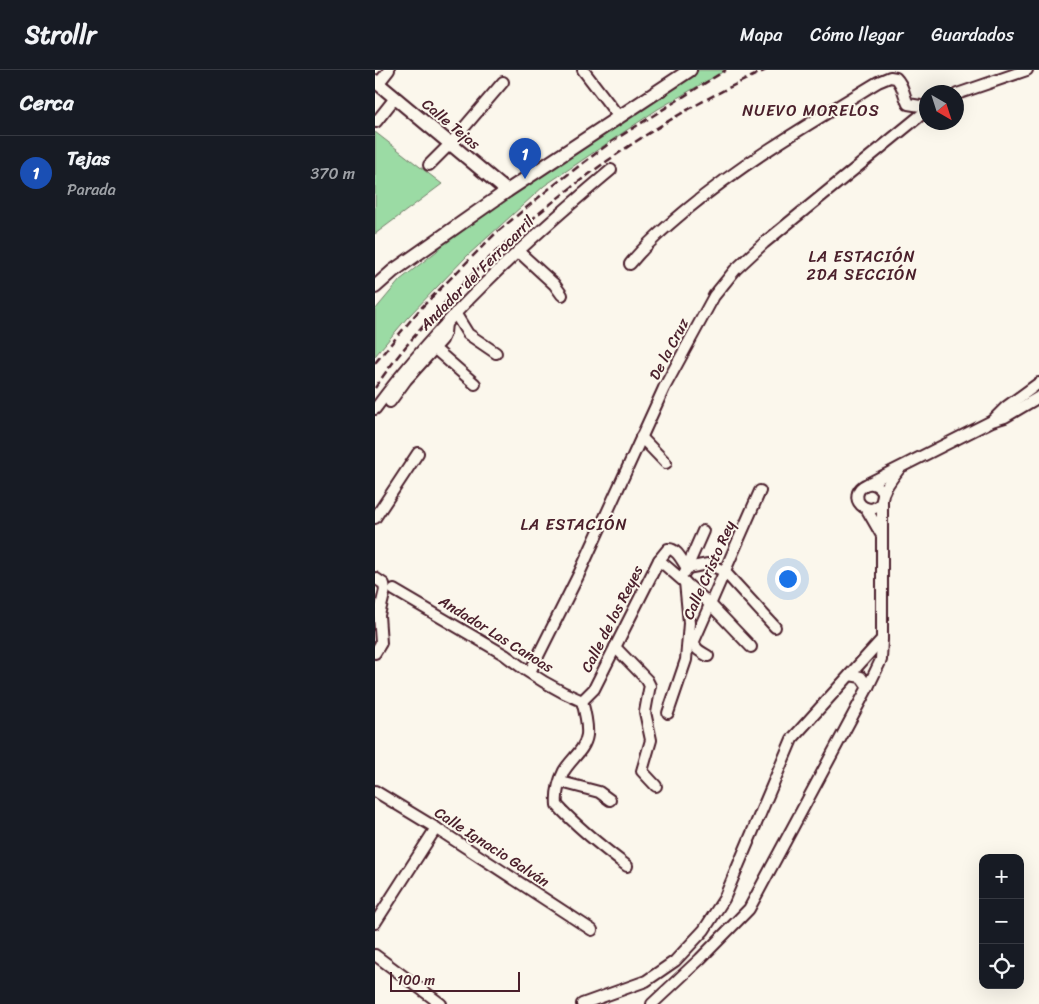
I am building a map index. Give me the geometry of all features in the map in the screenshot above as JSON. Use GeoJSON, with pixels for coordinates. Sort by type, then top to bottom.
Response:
{"type":"FeatureCollection","features":[{"type":"Feature","properties":{"kind":"street"},"geometry":{"type":"LineString","coordinates":[[377,82],[389,70]]}},
{"type":"Feature","properties":{"kind":"street"},"geometry":{"type":"LineString","coordinates":[[583,70],[619,117]]}},
{"type":"Feature","properties":{"kind":"street"},"geometry":{"type":"LineString","coordinates":[[375,287],[393,271],[507,191],[690,70]]}},
{"type":"Feature","properties":{"kind":"street"},"geometry":{"type":"LineString","coordinates":[[964,92],[1027,70]]}},
{"type":"Feature","properties":{"kind":"street"},"geometry":{"type":"LineString","coordinates":[[633,260],[700,199],[731,175],[787,136],[878,82],[890,77],[896,78],[902,84],[908,104],[919,107]]}},
{"type":"Feature","properties":{"kind":"street","name":"Calle Tejas"},"geometry":{"type":"LineString","coordinates":[[377,82],[507,191]]}},
{"type":"Feature","properties":{"kind":"street"},"geometry":{"type":"LineString","coordinates":[[429,165],[450,144],[503,82]]}},
{"type":"Feature","properties":{"kind":"street"},"geometry":{"type":"LineString","coordinates":[[376,122],[395,98]]}},
{"type":"Feature","properties":{"kind":"street","name":"De la Cruz"},"geometry":{"type":"LineString","coordinates":[[530,672],[579,574],[664,388],[713,296],[735,270],[765,243],[919,116]]}},
{"type":"Feature","properties":{"kind":"street","name":"Andador del Ferrocarril"},"geometry":{"type":"LineString","coordinates":[[375,409],[402,373],[455,313],[518,251],[611,170]]}},
{"type":"Feature","properties":{"kind":"street"},"geometry":{"type":"LineString","coordinates":[[518,251],[554,284],[562,295]]}},
{"type":"Feature","properties":{"kind":"street"},"geometry":{"type":"LineString","coordinates":[[455,313],[468,334],[496,353]]}},
{"type":"Feature","properties":{"kind":"street"},"geometry":{"type":"LineString","coordinates":[[390,402],[406,380],[435,348],[445,333],[446,323]]}},
{"type":"Feature","properties":{"kind":"street"},"geometry":{"type":"LineString","coordinates":[[435,348],[475,384]]}},
{"type":"Feature","properties":{"kind":"street"},"geometry":{"type":"LineString","coordinates":[[991,421],[1005,407],[1039,383]]}},
{"type":"Feature","properties":{"kind":"street"},"geometry":{"type":"LineString","coordinates":[[881,534],[867,508],[859,503],[857,495],[861,487],[991,421],[1005,417],[1039,397]]}},
{"type":"Feature","properties":{"kind":"street"},"geometry":{"type":"LineString","coordinates":[[641,437],[666,463]]}},
{"type":"Feature","properties":{"kind":"street"},"geometry":{"type":"LineString","coordinates":[[375,518],[418,453]]}},
{"type":"Feature","properties":{"kind":"street"},"geometry":{"type":"LineString","coordinates":[[867,508],[875,508],[899,468]]}},
{"type":"Feature","properties":{"kind":"street"},"geometry":{"type":"LineString","coordinates":[[652,1004],[749,909],[868,688],[881,660],[882,498],[880,488],[875,484],[869,483]]}},
{"type":"Feature","properties":{"kind":"street","name":"Calle Cristo Rey"},"geometry":{"type":"LineString","coordinates":[[707,656],[696,648],[694,641],[760,491]]}},
{"type":"Feature","properties":{"kind":"street"},"geometry":{"type":"LineString","coordinates":[[668,713],[686,660],[689,623],[683,581],[703,530]]}},
{"type":"Feature","properties":{"kind":"street","name":"Calle de los Reyes"},"geometry":{"type":"LineString","coordinates":[[582,701],[593,689],[659,560],[668,549],[672,549],[687,568]]}},
{"type":"Feature","properties":{"kind":"street"},"geometry":{"type":"LineString","coordinates":[[659,560],[711,605],[751,646]]}},
{"type":"Feature","properties":{"kind":"street"},"geometry":{"type":"LineString","coordinates":[[687,568],[708,564],[724,571],[775,627]]}},
{"type":"Feature","properties":{"kind":"street"},"geometry":{"type":"LineString","coordinates":[[375,652],[381,643],[379,615],[385,590],[379,581]]}},
{"type":"Feature","properties":{"kind":"street","name":"Andador Las Canoas"},"geometry":{"type":"LineString","coordinates":[[395,590],[505,655],[519,666],[565,694],[582,701]]}},
{"type":"Feature","properties":{"kind":"street"},"geometry":{"type":"LineString","coordinates":[[582,1004],[646,981],[675,961],[704,930],[724,899],[792,739],[882,639]]}},
{"type":"Feature","properties":{"kind":"street"},"geometry":{"type":"LineString","coordinates":[[615,647],[647,680],[650,686],[645,712],[651,740],[642,771],[656,786]]}},
{"type":"Feature","properties":{"kind":"street"},"geometry":{"type":"LineString","coordinates":[[850,675],[861,677],[868,688]]}},
{"type":"Feature","properties":{"kind":"street"},"geometry":{"type":"LineString","coordinates":[[582,701],[587,722],[587,737],[581,750],[564,771],[557,794],[557,805],[574,824],[627,866]]}},
{"type":"Feature","properties":{"kind":"street"},"geometry":{"type":"LineString","coordinates":[[561,782],[599,792],[609,800]]}},
{"type":"Feature","properties":{"kind":"street","name":"Calle Ignacio Galván"},"geometry":{"type":"LineString","coordinates":[[375,791],[437,828],[592,930]]}},
{"type":"Feature","properties":{"kind":"street"},"geometry":{"type":"LineString","coordinates":[[375,923],[437,828]]}},
{"type":"Feature","properties":{"kind":"street"},"geometry":{"type":"LineString","coordinates":[[690,946],[694,956],[700,959]]}},
{"type":"Feature","properties":{"kind":"street"},"geometry":{"type":"LineString","coordinates":[[375,955],[441,1004]]}},
{"type":"Feature","properties":{"kind":"street"},"geometry":{"type":"LineString","coordinates":[[675,961],[681,965],[685,973]]}},
{"type":"Feature","properties":{"kind":"green space"},"geometry":{"type":"Polygon","coordinates":[[[699,70],[726,70],[658,109],[544,186],[467,256],[407,318],[375,356],[375,310],[400,280],[437,251],[445,239],[474,222],[501,200],[637,108],[699,70]]]}},
{"type":"Feature","properties":{"kind":"green space"},"geometry":{"type":"Polygon","coordinates":[[[375,132],[442,184],[375,234],[375,132]]]}},
{"type":"Feature","properties":{"kind":"railway"},"geometry":{"type":"LineString","coordinates":[[375,363],[421,308],[496,233],[550,188],[611,142],[726,70]]}},
{"type":"Feature","properties":{"kind":"railway"},"geometry":{"type":"LineString","coordinates":[[375,388],[393,362],[455,292],[489,258],[561,195],[640,139],[681,114],[766,70]]}},
{"type":"Feature","properties":{"kind":"place","name":"Tejas"},"geometry":{"type":"Point","coordinates":[525,179]}},
{"type":"Feature","properties":{"kind":"district","name":"NUEVO MORELOS"},"geometry":{"type":"Point","coordinates":[811,110]}},
{"type":"Feature","properties":{"kind":"district","name":"LA ESTACIÓN 2DA SECCIÓN"},"geometry":{"type":"Point","coordinates":[862,265]}},
{"type":"Feature","properties":{"kind":"district","name":"LA ESTACIÓN"},"geometry":{"type":"Point","coordinates":[574,524]}}]}
